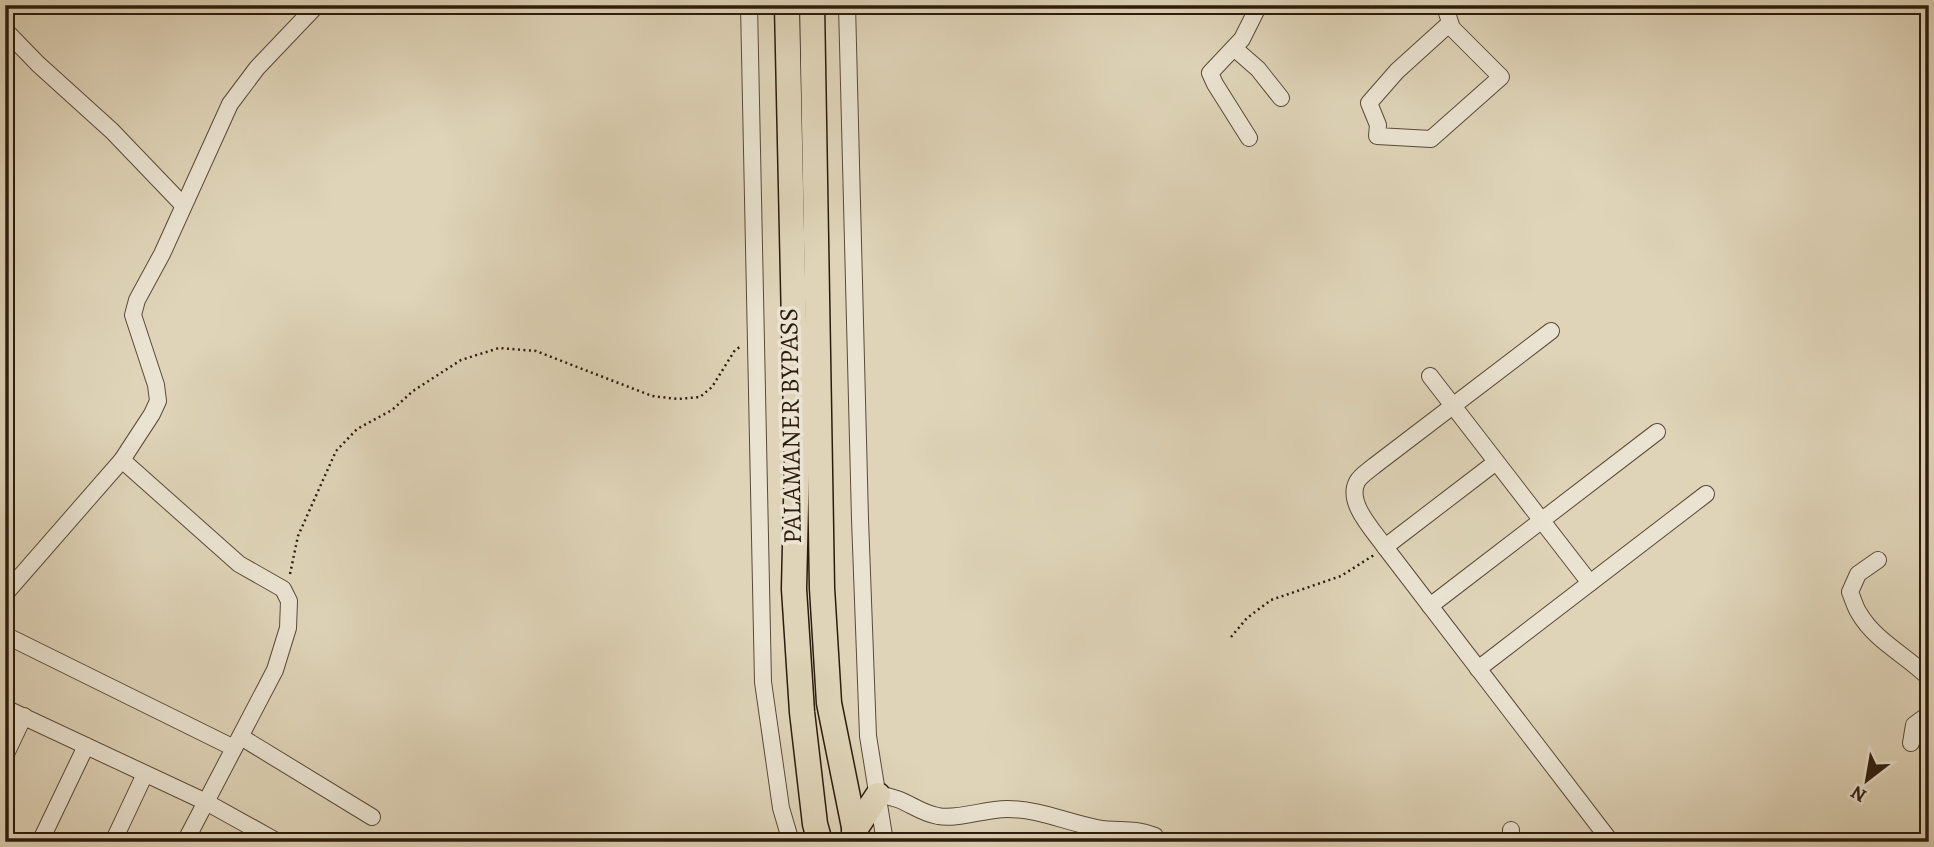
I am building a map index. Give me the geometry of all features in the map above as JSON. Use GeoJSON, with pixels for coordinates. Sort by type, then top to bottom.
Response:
{"type":"FeatureCollection","features":[{"type":"Feature","properties":{"kind":"highway","name":"PALAMANER BYPASS"},"geometry":{"type":"LineString","coordinates":[[787,5],[796,447],[794,589],[802,712],[815,836]]}},
{"type":"Feature","properties":{"kind":"highway","name":"PALAMANER BYPASS"},"geometry":{"type":"LineString","coordinates":[[812,5],[821,588],[829,703],[856,836]]}},
{"type":"Feature","properties":{"kind":"highway"},"geometry":{"type":"LineString","coordinates":[[856,836],[878,795]]}},
{"type":"Feature","properties":{"kind":"street"},"geometry":{"type":"LineString","coordinates":[[5,594],[122,460],[152,414],[158,401],[156,385],[133,316],[137,300],[162,254],[230,104],[257,68],[317,5]]}},
{"type":"Feature","properties":{"kind":"street"},"geometry":{"type":"LineString","coordinates":[[749,5],[763,682],[780,808],[791,842]]}},
{"type":"Feature","properties":{"kind":"street"},"geometry":{"type":"LineString","coordinates":[[847,5],[868,736],[885,842]]}},
{"type":"Feature","properties":{"kind":"street"},"geometry":{"type":"LineString","coordinates":[[1249,138],[1210,73],[1242,39],[1259,5]]}},
{"type":"Feature","properties":{"kind":"street"},"geometry":{"type":"LineString","coordinates":[[1448,5],[1447,13],[1452,28],[1501,77],[1431,139],[1377,136],[1378,125],[1369,103],[1397,71],[1450,23]]}},
{"type":"Feature","properties":{"kind":"street"},"geometry":{"type":"LineString","coordinates":[[5,30],[112,131],[183,205]]}},
{"type":"Feature","properties":{"kind":"street"},"geometry":{"type":"LineString","coordinates":[[1234,48],[1258,69],[1281,98]]}},
{"type":"Feature","properties":{"kind":"street"},"geometry":{"type":"LineString","coordinates":[[1551,331],[1357,480],[1354,492],[1357,504],[1385,547],[1611,842]]}},
{"type":"Feature","properties":{"kind":"street"},"geometry":{"type":"LineString","coordinates":[[1430,376],[1590,583]]}},
{"type":"Feature","properties":{"kind":"street"},"geometry":{"type":"LineString","coordinates":[[1430,606],[1657,432]]}},
{"type":"Feature","properties":{"kind":"street"},"geometry":{"type":"LineString","coordinates":[[122,460],[239,564],[284,589],[289,601],[288,628],[275,670],[185,842]]}},
{"type":"Feature","properties":{"kind":"street"},"geometry":{"type":"LineString","coordinates":[[1385,547],[1496,462]]}},
{"type":"Feature","properties":{"kind":"street"},"geometry":{"type":"LineString","coordinates":[[1478,669],[1706,494]]}},
{"type":"Feature","properties":{"kind":"street"},"geometry":{"type":"LineString","coordinates":[[1878,560],[1858,574],[1850,592],[1859,613],[1883,642],[1901,653],[1929,678]]}},
{"type":"Feature","properties":{"kind":"street"},"geometry":{"type":"LineString","coordinates":[[5,635],[238,743],[372,817]]}},
{"type":"Feature","properties":{"kind":"street"},"geometry":{"type":"LineString","coordinates":[[5,708],[206,802],[272,840]]}},
{"type":"Feature","properties":{"kind":"street"},"geometry":{"type":"LineString","coordinates":[[1911,743],[1914,725],[1929,714]]}},
{"type":"Feature","properties":{"kind":"street"},"geometry":{"type":"LineString","coordinates":[[5,756],[24,716]]}},
{"type":"Feature","properties":{"kind":"street"},"geometry":{"type":"LineString","coordinates":[[40,842],[86,746]]}},
{"type":"Feature","properties":{"kind":"street"},"geometry":{"type":"LineString","coordinates":[[113,842],[145,774]]}},
{"type":"Feature","properties":{"kind":"street"},"geometry":{"type":"LineString","coordinates":[[878,795],[894,797],[937,816],[953,818],[984,810],[1009,809],[1044,812],[1092,827],[1115,831],[1136,829],[1157,840]]}},
{"type":"Feature","properties":{"kind":"street"},"geometry":{"type":"LineString","coordinates":[[1920,842],[1929,837]]}},
{"type":"Feature","properties":{"kind":"path"},"geometry":{"type":"LineString","coordinates":[[284,589],[298,536],[336,451],[358,429],[392,410],[413,391],[461,360],[499,348],[536,351],[652,396],[678,399],[700,397],[712,387],[735,350],[747,343],[756,342]]}},
{"type":"Feature","properties":{"kind":"path"},"geometry":{"type":"LineString","coordinates":[[1231,637],[1247,618],[1271,600],[1342,576],[1385,547]]}}]}
